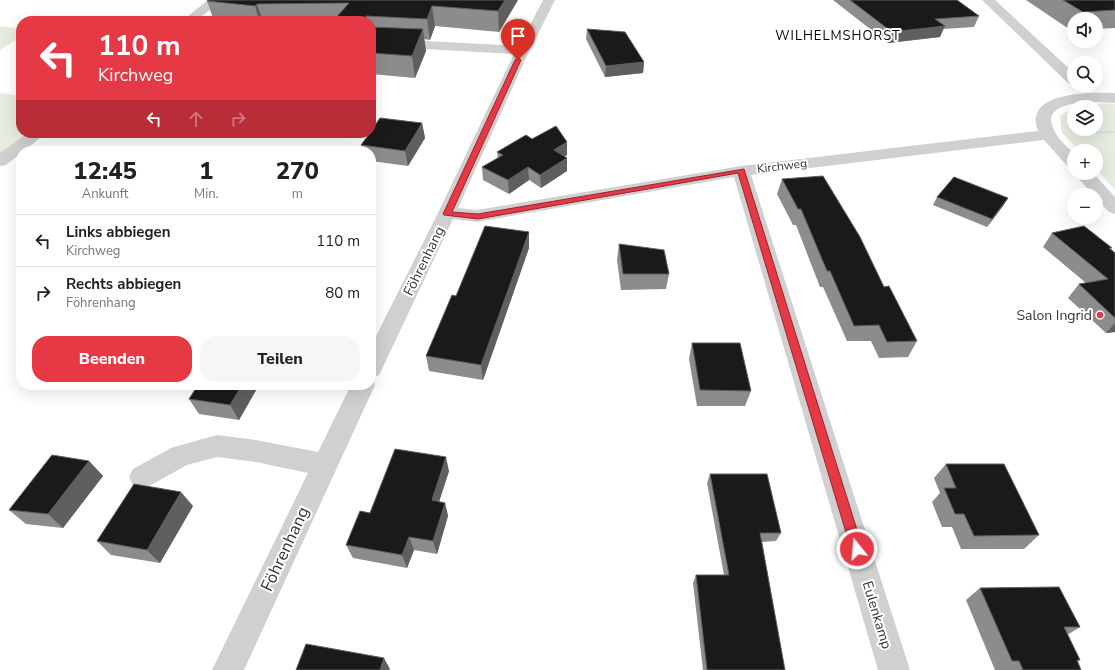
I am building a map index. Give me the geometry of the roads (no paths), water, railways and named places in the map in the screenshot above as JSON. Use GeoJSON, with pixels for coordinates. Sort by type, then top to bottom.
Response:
{"type":"FeatureCollection","features":[{"type":"Feature","properties":{"kind":"street"},"geometry":{"type":"LineString","coordinates":[[195,16],[216,0]]}},
{"type":"Feature","properties":{"kind":"street","name":"Föhrenhang"},"geometry":{"type":"LineString","coordinates":[[376,360],[447,214],[521,55],[549,0]]}},
{"type":"Feature","properties":{"kind":"street"},"geometry":{"type":"LineString","coordinates":[[988,0],[1067,74]]}},
{"type":"Feature","properties":{"kind":"street"},"geometry":{"type":"LineString","coordinates":[[376,42],[521,55]]}},
{"type":"Feature","properties":{"kind":"street"},"geometry":{"type":"LineString","coordinates":[[376,51],[521,55]]}},
{"type":"Feature","properties":{"kind":"street"},"geometry":{"type":"LineString","coordinates":[[1086,92],[1091,97]]}},
{"type":"Feature","properties":{"kind":"street"},"geometry":{"type":"LineString","coordinates":[[1067,155],[1048,135],[1044,124],[1045,113],[1053,105],[1069,99],[1091,97],[1115,98]]}},
{"type":"Feature","properties":{"kind":"street","name":"Kirchweg"},"geometry":{"type":"LineString","coordinates":[[447,214],[478,216],[741,171],[1048,135]]}},
{"type":"Feature","properties":{"kind":"street"},"geometry":{"type":"LineString","coordinates":[[20,146],[31,138]]}},
{"type":"Feature","properties":{"kind":"street"},"geometry":{"type":"LineString","coordinates":[[0,161],[16,149]]}},
{"type":"Feature","properties":{"kind":"street","name":"Eulenkamp"},"geometry":{"type":"LineString","coordinates":[[741,171],[894,670]]}},
{"type":"Feature","properties":{"kind":"street"},"geometry":{"type":"LineString","coordinates":[[1089,180],[1115,208]]}},
{"type":"Feature","properties":{"kind":"street","name":"Föhrenhang"},"geometry":{"type":"LineString","coordinates":[[228,670],[362,390]]}},
{"type":"Feature","properties":{"kind":"street"},"geometry":{"type":"LineString","coordinates":[[142,477],[180,456],[217,446],[256,451],[325,465]]}},
{"type":"Feature","properties":{"kind":"place","name":"Salon Ingrid"},"geometry":{"type":"Point","coordinates":[1100,315]}},
{"type":"Feature","properties":{"kind":"district","name":"WILHELMSHORST"},"geometry":{"type":"Point","coordinates":[838,36]}}]}
